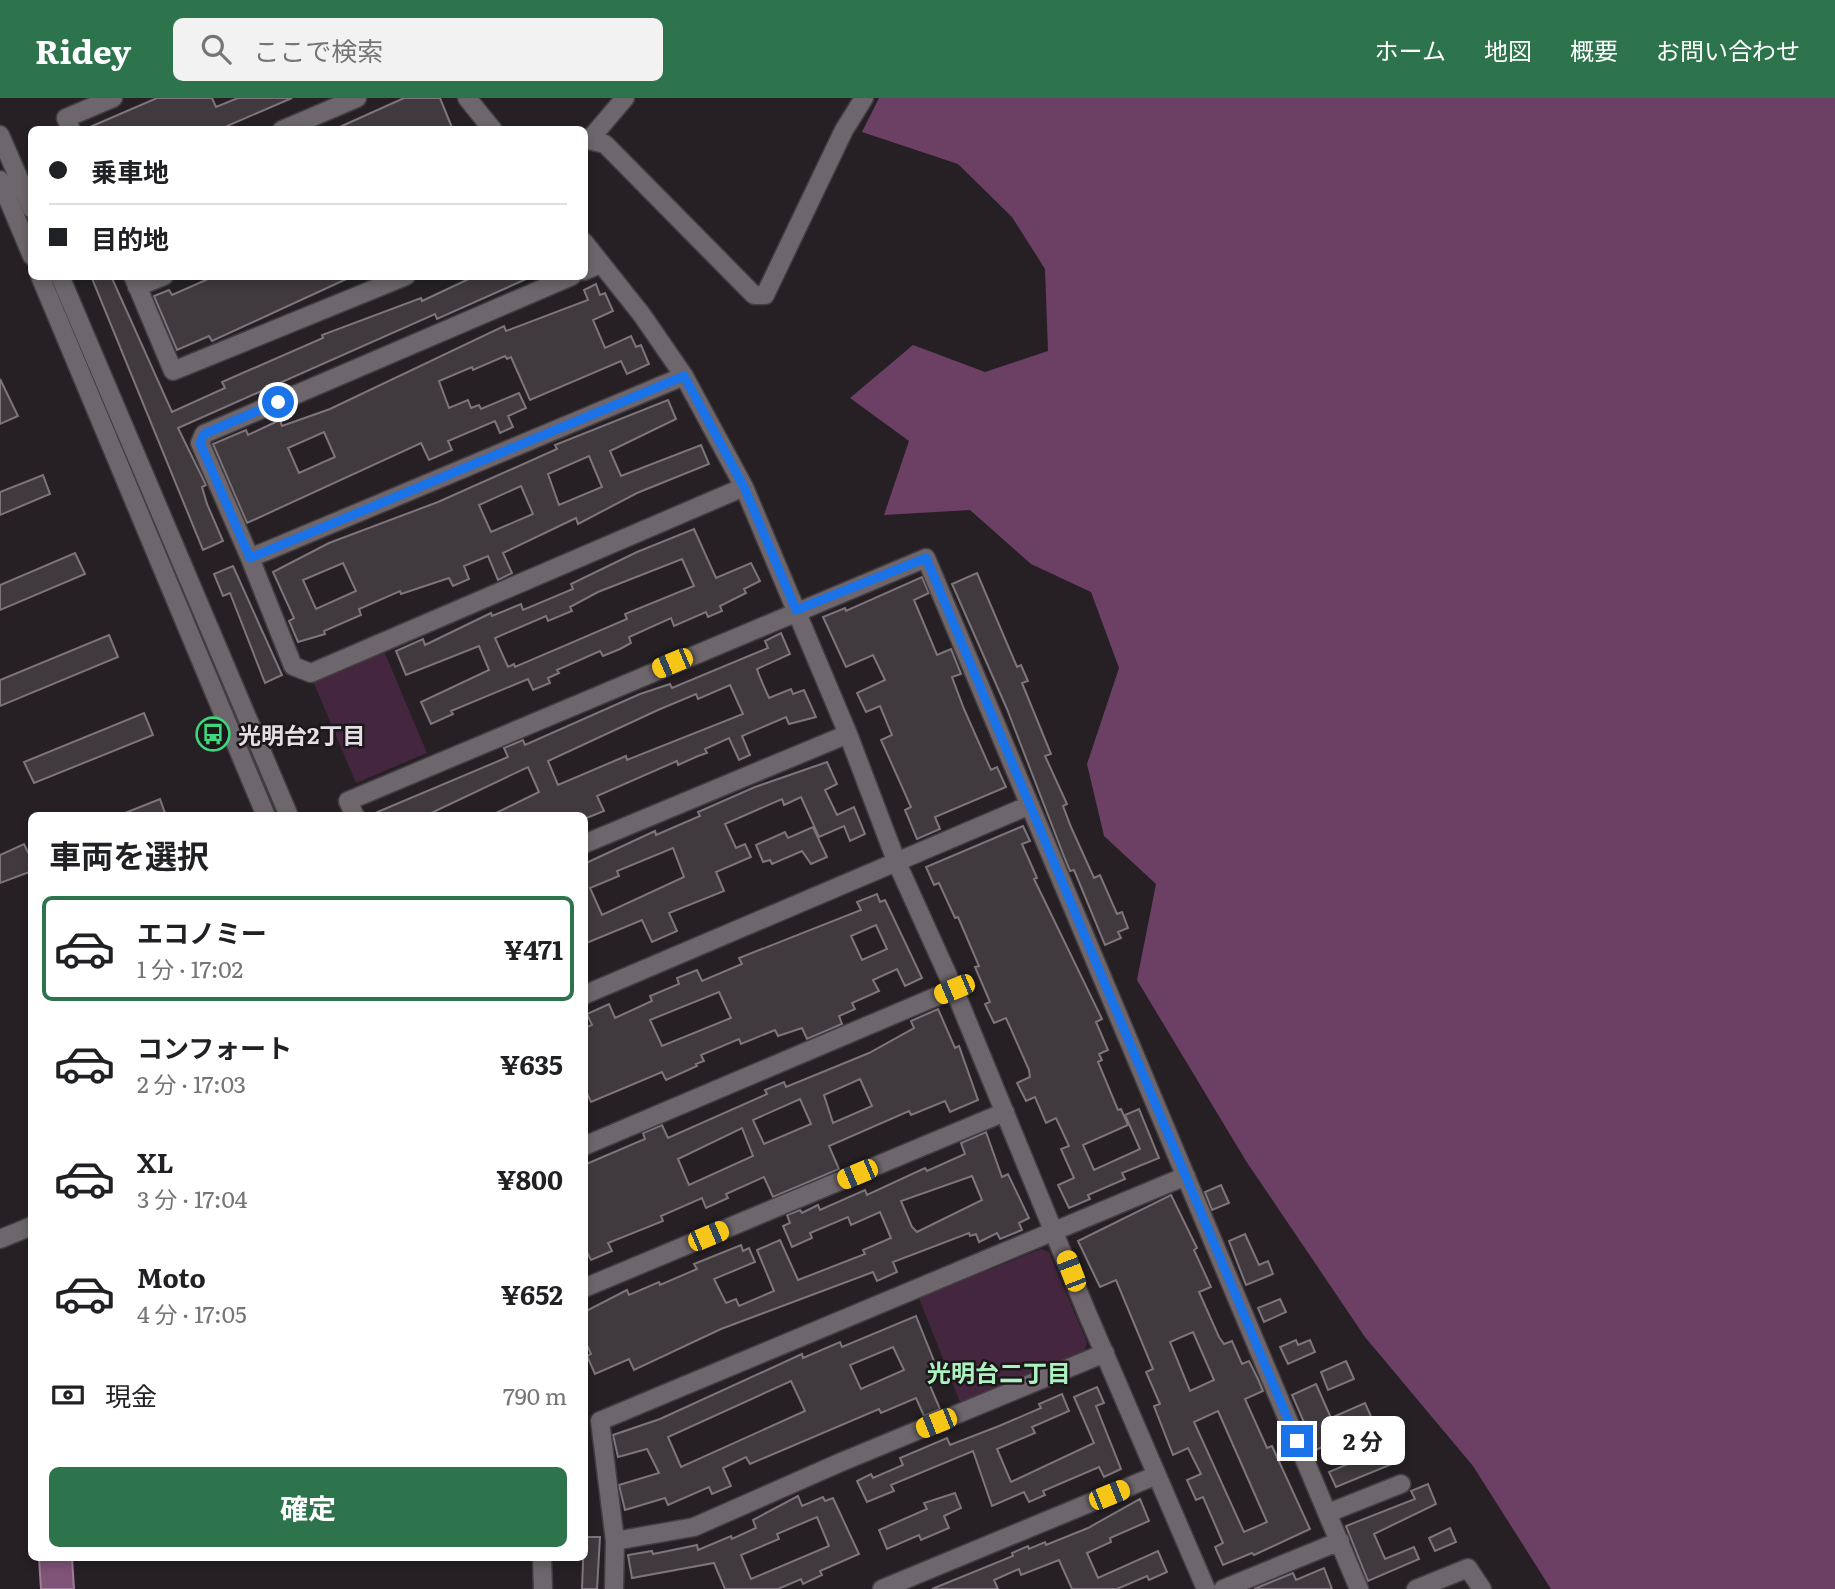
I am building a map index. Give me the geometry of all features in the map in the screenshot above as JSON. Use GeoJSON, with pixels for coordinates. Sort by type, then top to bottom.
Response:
{"type":"FeatureCollection","features":[{"type":"Feature","properties":{"kind":"street"},"geometry":{"type":"LineString","coordinates":[[69,126],[66,118],[113,98]]}},
{"type":"Feature","properties":{"kind":"street"},"geometry":{"type":"LineString","coordinates":[[291,126],[357,98]]}},
{"type":"Feature","properties":{"kind":"street"},"geometry":{"type":"LineString","coordinates":[[467,98],[490,126]]}},
{"type":"Feature","properties":{"kind":"street"},"geometry":{"type":"LineString","coordinates":[[588,138],[625,98]]}},
{"type":"Feature","properties":{"kind":"street"},"geometry":{"type":"LineString","coordinates":[[588,139],[605,144],[754,295],[765,295],[844,130],[864,98]]}},
{"type":"Feature","properties":{"kind":"street"},"geometry":{"type":"LineString","coordinates":[[0,135],[28,200]]}},
{"type":"Feature","properties":{"kind":"street"},"geometry":{"type":"LineString","coordinates":[[0,180],[28,246]]}},
{"type":"Feature","properties":{"kind":"street"},"geometry":{"type":"LineString","coordinates":[[588,247],[642,314],[684,376],[744,487],[848,734],[897,863],[954,989],[1206,1589]]}},
{"type":"Feature","properties":{"kind":"street"},"geometry":{"type":"LineString","coordinates":[[588,269],[601,264]]}},
{"type":"Feature","properties":{"kind":"street"},"geometry":{"type":"LineString","coordinates":[[42,280],[264,812]]}},
{"type":"Feature","properties":{"kind":"street"},"geometry":{"type":"LineString","coordinates":[[62,280],[287,812]]}},
{"type":"Feature","properties":{"kind":"street"},"geometry":{"type":"LineString","coordinates":[[135,282],[173,371],[396,280]]}},
{"type":"Feature","properties":{"kind":"street"},"geometry":{"type":"LineString","coordinates":[[563,280],[204,434],[200,443],[293,666],[311,673],[744,487]]}},
{"type":"Feature","properties":{"kind":"street"},"geometry":{"type":"LineString","coordinates":[[250,558],[684,376]]}},
{"type":"Feature","properties":{"kind":"street"},"geometry":{"type":"LineString","coordinates":[[353,812],[348,801],[796,610],[926,558],[1359,1589]]}},
{"type":"Feature","properties":{"kind":"street"},"geometry":{"type":"LineString","coordinates":[[588,842],[848,734]]}},
{"type":"Feature","properties":{"kind":"street"},"geometry":{"type":"LineString","coordinates":[[588,993],[1030,805]]}},
{"type":"Feature","properties":{"kind":"street"},"geometry":{"type":"LineString","coordinates":[[588,1144],[954,989]]}},
{"type":"Feature","properties":{"kind":"street"},"geometry":{"type":"LineString","coordinates":[[588,1286],[1005,1112]]}},
{"type":"Feature","properties":{"kind":"street"},"geometry":{"type":"LineString","coordinates":[[614,1589],[615,1541],[600,1421],[1186,1176]]}},
{"type":"Feature","properties":{"kind":"street"},"geometry":{"type":"LineString","coordinates":[[0,1239],[28,1228]]}},
{"type":"Feature","properties":{"kind":"street"},"geometry":{"type":"LineString","coordinates":[[615,1541],[694,1527],[839,1463],[1105,1353]]}},
{"type":"Feature","properties":{"kind":"street"},"geometry":{"type":"LineString","coordinates":[[882,1589],[1157,1475]]}},
{"type":"Feature","properties":{"kind":"street"},"geometry":{"type":"LineString","coordinates":[[1328,1513],[1401,1484]]}},
{"type":"Feature","properties":{"kind":"street"},"geometry":{"type":"LineString","coordinates":[[1223,1589],[1340,1541]]}},
{"type":"Feature","properties":{"kind":"street"},"geometry":{"type":"LineString","coordinates":[[542,1561],[543,1589]]}},
{"type":"Feature","properties":{"kind":"street"},"geometry":{"type":"LineString","coordinates":[[1416,1589],[1468,1568],[1482,1589]]}},
{"type":"Feature","properties":{"kind":"shaded area"},"geometry":{"type":"Polygon","coordinates":[[[879,98],[1835,98],[1835,1589],[1551,1589],[1473,1466],[1365,1337],[1246,1161],[1137,980],[1156,884],[1104,836],[1087,764],[1119,668],[1091,592],[1031,564],[970,510],[884,515],[909,441],[850,398],[913,345],[985,372],[1048,351],[1045,269],[1012,217],[958,164],[862,132],[879,98]]]}},
{"type":"Feature","properties":{"kind":"shaded area"},"geometry":{"type":"Polygon","coordinates":[[[384,651],[427,753],[356,783],[313,681],[384,651]]]}},
{"type":"Feature","properties":{"kind":"shaded area"},"geometry":{"type":"Polygon","coordinates":[[[1041,1249],[1049,1252],[1087,1342],[1084,1352],[960,1402],[919,1298],[1041,1249]]]}},
{"type":"Feature","properties":{"kind":"shaded area"},"geometry":{"type":"Polygon","coordinates":[[[39,1561],[72,1561],[74,1589],[41,1589],[39,1561]]]}},
{"type":"Feature","properties":{"kind":"building"},"geometry":{"type":"Polygon","coordinates":[[[157,98],[212,98],[216,107],[238,98],[292,98],[227,126],[92,126],[157,98]]]}},
{"type":"Feature","properties":{"kind":"building"},"geometry":{"type":"Polygon","coordinates":[[[404,98],[440,98],[451,126],[342,126],[404,98]]]}},
{"type":"Feature","properties":{"kind":"building"},"geometry":{"type":"Polygon","coordinates":[[[93,280],[113,280],[172,412],[225,388],[222,382],[323,338],[322,335],[421,298],[422,301],[467,280],[524,280],[437,319],[435,314],[178,428],[206,485],[202,487],[207,504],[223,541],[203,550],[93,280]]]}},
{"type":"Feature","properties":{"kind":"building"},"geometry":{"type":"Polygon","coordinates":[[[206,280],[344,280],[212,341],[209,336],[177,350],[154,296],[169,290],[172,295],[206,280]]]}},
{"type":"Feature","properties":{"kind":"building"},"geometry":{"type":"Polygon","coordinates":[[[596,284],[600,295],[605,293],[613,311],[593,320],[605,348],[631,336],[636,347],[641,345],[649,364],[627,374],[621,361],[530,400],[511,357],[507,359],[505,356],[473,370],[472,367],[439,381],[449,408],[468,400],[471,408],[479,405],[481,409],[519,393],[526,408],[508,416],[513,427],[500,433],[495,421],[448,441],[452,450],[429,460],[421,443],[247,523],[213,444],[246,430],[248,435],[280,420],[282,426],[330,409],[504,326],[506,331],[588,300],[584,290],[596,284]],[[324,432],[288,448],[299,473],[335,457],[324,432]]]}},
{"type":"Feature","properties":{"kind":"building"},"geometry":{"type":"Polygon","coordinates":[[[0,379],[18,416],[0,424],[0,379]]]}},
{"type":"Feature","properties":{"kind":"building"},"geometry":{"type":"Polygon","coordinates":[[[668,400],[676,419],[610,451],[621,476],[701,445],[709,464],[637,493],[578,524],[576,518],[503,553],[512,573],[498,580],[488,556],[464,566],[469,579],[453,586],[449,578],[401,594],[400,591],[359,609],[361,615],[324,631],[325,634],[298,642],[289,621],[294,618],[273,572],[329,543],[438,502],[557,449],[555,445],[668,400]],[[589,456],[548,474],[559,505],[602,487],[589,456]],[[521,486],[479,505],[491,532],[533,514],[521,486]],[[343,563],[303,580],[316,609],[356,591],[343,563]]]}},
{"type":"Feature","properties":{"kind":"building"},"geometry":{"type":"Polygon","coordinates":[[[43,475],[50,494],[0,515],[0,492],[43,475]]]}},
{"type":"Feature","properties":{"kind":"building"},"geometry":{"type":"Polygon","coordinates":[[[694,529],[716,578],[751,563],[760,581],[744,589],[746,593],[720,606],[722,611],[708,617],[706,612],[674,626],[671,618],[629,637],[631,643],[620,649],[603,656],[600,651],[557,670],[559,673],[548,678],[550,683],[533,690],[528,679],[451,711],[453,714],[431,724],[421,702],[489,670],[479,646],[406,675],[396,651],[423,639],[425,645],[491,613],[492,616],[521,604],[523,610],[573,589],[571,584],[637,552],[694,529]],[[682,559],[598,592],[570,607],[572,611],[548,621],[546,616],[495,638],[508,667],[514,664],[515,667],[627,619],[625,614],[694,586],[682,559]]]}},
{"type":"Feature","properties":{"kind":"building"},"geometry":{"type":"Polygon","coordinates":[[[75,553],[85,574],[0,610],[0,585],[75,553]]]}},
{"type":"Feature","properties":{"kind":"building"},"geometry":{"type":"Polygon","coordinates":[[[233,566],[282,675],[265,683],[230,593],[223,596],[214,574],[233,566]]]}},
{"type":"Feature","properties":{"kind":"building"},"geometry":{"type":"Polygon","coordinates":[[[977,573],[1017,667],[1021,665],[1028,681],[1022,683],[1051,754],[1045,756],[1067,804],[1063,806],[1071,827],[1094,878],[1100,875],[1117,914],[1122,912],[1128,928],[1118,932],[1121,938],[1105,945],[1074,870],[1070,871],[1007,709],[952,584],[977,573]]]}},
{"type":"Feature","properties":{"kind":"building"},"geometry":{"type":"Polygon","coordinates":[[[922,577],[929,593],[914,600],[937,655],[951,649],[961,674],[952,677],[964,709],[991,770],[997,767],[1006,787],[935,817],[940,829],[917,839],[905,810],[911,807],[881,740],[892,735],[880,706],[866,712],[857,693],[885,680],[873,655],[846,667],[823,617],[845,608],[846,611],[922,577]]]}},
{"type":"Feature","properties":{"kind":"building"},"geometry":{"type":"Polygon","coordinates":[[[781,633],[790,654],[757,669],[769,698],[791,689],[793,694],[804,690],[816,717],[789,724],[786,717],[742,736],[750,755],[739,760],[729,738],[705,749],[707,753],[678,765],[677,761],[597,796],[604,811],[588,817],[588,812],[498,812],[539,792],[528,767],[433,812],[377,812],[508,757],[504,748],[523,740],[525,745],[640,694],[670,684],[672,688],[768,648],[765,641],[781,633]],[[730,685],[698,699],[696,694],[548,761],[558,785],[626,756],[627,760],[743,714],[730,685]]]}},
{"type":"Feature","properties":{"kind":"building"},"geometry":{"type":"Polygon","coordinates":[[[109,635],[118,657],[0,706],[0,680],[109,635]]]}},
{"type":"Feature","properties":{"kind":"building"},"geometry":{"type":"Polygon","coordinates":[[[144,713],[153,735],[34,783],[24,762],[144,713]]]}},
{"type":"Feature","properties":{"kind":"building"},"geometry":{"type":"Polygon","coordinates":[[[827,762],[837,784],[825,790],[837,815],[854,807],[865,834],[850,841],[844,826],[819,837],[801,797],[784,805],[782,799],[725,824],[736,848],[745,844],[751,857],[716,872],[724,891],[669,913],[677,931],[652,942],[642,920],[588,942],[588,862],[655,831],[656,835],[700,816],[698,812],[755,787],[827,762]],[[673,848],[617,871],[619,876],[590,888],[602,915],[684,877],[673,848]]]}},
{"type":"Feature","properties":{"kind":"building"},"geometry":{"type":"Polygon","coordinates":[[[160,799],[165,812],[128,812],[160,799]]]}},
{"type":"Feature","properties":{"kind":"building"},"geometry":{"type":"Polygon","coordinates":[[[1023,826],[1030,841],[1022,844],[1037,878],[1034,879],[1102,1019],[1096,1022],[1108,1050],[1099,1054],[1102,1060],[1098,1062],[1118,1110],[1121,1109],[1128,1125],[1083,1145],[1094,1170],[1140,1149],[1125,1115],[1139,1109],[1159,1158],[1122,1173],[1125,1179],[1088,1195],[1090,1199],[1069,1208],[1058,1185],[1074,1178],[1061,1149],[1069,1146],[1056,1118],[1046,1123],[1035,1097],[1026,1101],[1017,1083],[1030,1077],[1029,1070],[1006,1018],[994,1023],[985,1004],[990,1002],[975,967],[979,966],[958,917],[955,918],[939,883],[934,885],[926,867],[1023,826]]]}},
{"type":"Feature","properties":{"kind":"building"},"geometry":{"type":"Polygon","coordinates":[[[813,827],[827,857],[811,864],[802,851],[772,864],[770,860],[763,862],[756,845],[785,832],[788,838],[813,827]]]}},
{"type":"Feature","properties":{"kind":"building"},"geometry":{"type":"Polygon","coordinates":[[[24,844],[28,852],[28,872],[0,883],[0,855],[24,844]]]}},
{"type":"Feature","properties":{"kind":"building"},"geometry":{"type":"Polygon","coordinates":[[[877,894],[880,902],[885,900],[922,978],[905,986],[897,969],[873,980],[879,991],[852,1003],[855,1009],[839,1016],[842,1024],[807,1039],[802,1028],[778,1036],[775,1030],[741,1044],[739,1039],[701,1055],[704,1061],[696,1064],[697,1066],[666,1080],[662,1072],[591,1102],[588,1096],[588,1026],[592,1025],[588,1014],[609,1004],[615,1018],[652,1001],[650,996],[679,984],[677,978],[697,970],[702,981],[742,964],[739,958],[861,910],[857,902],[877,894]],[[876,925],[851,936],[862,960],[887,949],[876,925]],[[719,992],[650,1020],[662,1046],[731,1018],[719,992]]]}},
{"type":"Feature","properties":{"kind":"building"},"geometry":{"type":"Polygon","coordinates":[[[938,1009],[955,1048],[959,1046],[978,1100],[950,1112],[945,1101],[911,1115],[909,1111],[829,1146],[839,1169],[773,1197],[764,1177],[726,1194],[728,1198],[706,1208],[702,1198],[661,1216],[663,1221],[608,1243],[612,1251],[591,1260],[588,1254],[588,1163],[645,1139],[643,1133],[662,1125],[668,1138],[767,1094],[765,1090],[784,1082],[786,1087],[869,1053],[914,1028],[911,1021],[938,1009]],[[860,1079],[824,1095],[833,1123],[872,1106],[860,1079]],[[800,1099],[753,1120],[764,1144],[811,1124],[800,1099]],[[742,1128],[678,1159],[689,1185],[753,1156],[742,1128]]]}},
{"type":"Feature","properties":{"kind":"building"},"geometry":{"type":"Polygon","coordinates":[[[986,1132],[1002,1177],[1008,1174],[1029,1218],[1019,1223],[1022,1230],[1000,1239],[997,1233],[979,1242],[976,1234],[970,1236],[969,1233],[893,1262],[897,1272],[877,1281],[873,1272],[721,1329],[634,1370],[629,1359],[595,1374],[588,1358],[591,1354],[588,1347],[588,1310],[627,1290],[629,1295],[659,1282],[660,1285],[697,1269],[694,1264],[741,1245],[743,1251],[749,1248],[755,1262],[714,1279],[726,1303],[736,1299],[739,1306],[774,1291],[757,1250],[780,1240],[798,1280],[865,1254],[863,1250],[891,1238],[880,1212],[851,1225],[848,1217],[810,1233],[812,1238],[792,1247],[783,1226],[790,1223],[787,1215],[800,1210],[802,1213],[818,1205],[820,1210],[865,1190],[867,1195],[925,1168],[927,1171],[965,1154],[961,1143],[986,1132]],[[972,1176],[901,1201],[912,1227],[917,1232],[982,1200],[972,1176]]]}},
{"type":"Feature","properties":{"kind":"building"},"geometry":{"type":"Polygon","coordinates":[[[1221,1185],[1229,1203],[1212,1210],[1205,1192],[1221,1185]]]}},
{"type":"Feature","properties":{"kind":"building"},"geometry":{"type":"Polygon","coordinates":[[[1171,1195],[1197,1248],[1194,1250],[1211,1287],[1199,1292],[1219,1337],[1224,1344],[1232,1341],[1242,1364],[1249,1361],[1258,1379],[1263,1391],[1245,1399],[1267,1448],[1272,1446],[1310,1529],[1254,1555],[1252,1553],[1223,1565],[1215,1547],[1223,1543],[1203,1497],[1196,1500],[1187,1480],[1201,1474],[1188,1448],[1173,1455],[1154,1406],[1160,1404],[1146,1372],[1153,1369],[1116,1280],[1100,1287],[1078,1241],[1171,1195]],[[1193,1332],[1170,1342],[1190,1391],[1214,1380],[1193,1332]],[[1218,1411],[1194,1422],[1244,1532],[1267,1522],[1218,1411]]]}},
{"type":"Feature","properties":{"kind":"building"},"geometry":{"type":"Polygon","coordinates":[[[1245,1234],[1259,1265],[1268,1261],[1273,1274],[1246,1285],[1229,1241],[1245,1234]]]}},
{"type":"Feature","properties":{"kind":"building"},"geometry":{"type":"Polygon","coordinates":[[[1280,1299],[1286,1312],[1264,1322],[1258,1308],[1280,1299]]]}},
{"type":"Feature","properties":{"kind":"building"},"geometry":{"type":"Polygon","coordinates":[[[916,1316],[940,1376],[928,1381],[940,1409],[924,1416],[916,1398],[881,1413],[879,1409],[750,1464],[746,1457],[723,1468],[731,1486],[712,1494],[709,1487],[668,1505],[665,1498],[625,1510],[619,1485],[659,1473],[647,1449],[618,1457],[613,1435],[660,1419],[802,1354],[803,1358],[840,1342],[842,1347],[916,1316]],[[893,1347],[850,1365],[861,1389],[904,1370],[893,1347]],[[791,1381],[668,1437],[681,1467],[805,1411],[791,1381]]]}},
{"type":"Feature","properties":{"kind":"building"},"geometry":{"type":"Polygon","coordinates":[[[1296,1340],[1298,1345],[1310,1340],[1315,1352],[1288,1364],[1280,1347],[1296,1340]]]}},
{"type":"Feature","properties":{"kind":"building"},"geometry":{"type":"Polygon","coordinates":[[[1346,1361],[1354,1379],[1328,1390],[1321,1372],[1346,1361]]]}},
{"type":"Feature","properties":{"kind":"building"},"geometry":{"type":"Polygon","coordinates":[[[1316,1384],[1331,1418],[1365,1403],[1374,1423],[1316,1450],[1292,1395],[1316,1384]]]}},
{"type":"Feature","properties":{"kind":"building"},"geometry":{"type":"Polygon","coordinates":[[[1097,1387],[1104,1403],[1096,1406],[1121,1469],[1104,1477],[1099,1467],[1043,1491],[1045,1495],[1029,1502],[1024,1492],[992,1506],[973,1451],[891,1485],[894,1491],[867,1502],[857,1481],[871,1474],[873,1478],[903,1465],[900,1458],[947,1438],[950,1445],[999,1426],[1041,1408],[1039,1404],[1062,1394],[1069,1411],[1032,1427],[1035,1433],[997,1449],[1011,1482],[1094,1443],[1074,1397],[1097,1387]]]}},
{"type":"Feature","properties":{"kind":"building"},"geometry":{"type":"Polygon","coordinates":[[[1390,1446],[1397,1462],[1336,1487],[1329,1472],[1390,1446]]]}},
{"type":"Feature","properties":{"kind":"building"},"geometry":{"type":"Polygon","coordinates":[[[1428,1484],[1436,1504],[1374,1534],[1385,1559],[1414,1547],[1419,1559],[1368,1581],[1346,1526],[1415,1499],[1411,1491],[1428,1484]]]}},
{"type":"Feature","properties":{"kind":"building"},"geometry":{"type":"Polygon","coordinates":[[[955,1493],[961,1508],[944,1516],[949,1528],[921,1540],[919,1535],[887,1549],[879,1530],[927,1509],[924,1503],[955,1493]]]}},
{"type":"Feature","properties":{"kind":"building"},"geometry":{"type":"Polygon","coordinates":[[[798,1496],[802,1506],[823,1497],[825,1501],[833,1498],[859,1554],[820,1571],[822,1575],[803,1584],[801,1579],[778,1589],[725,1589],[714,1563],[632,1578],[628,1555],[652,1551],[653,1554],[697,1545],[698,1550],[756,1528],[753,1520],[798,1496]],[[817,1517],[777,1534],[779,1539],[741,1555],[751,1579],[829,1546],[817,1517]]]}},
{"type":"Feature","properties":{"kind":"building"},"geometry":{"type":"Polygon","coordinates":[[[1140,1499],[1149,1521],[1110,1538],[1111,1542],[1087,1553],[1098,1578],[1158,1551],[1167,1572],[1149,1580],[1147,1576],[1117,1589],[1072,1589],[1059,1560],[1021,1575],[1019,1569],[994,1580],[998,1589],[932,1589],[1013,1556],[1012,1553],[1028,1546],[1029,1549],[1045,1542],[1046,1545],[1088,1528],[1140,1499]]]}},
{"type":"Feature","properties":{"kind":"building"},"geometry":{"type":"Polygon","coordinates":[[[1450,1528],[1456,1542],[1435,1551],[1429,1538],[1450,1528]]]}},
{"type":"Feature","properties":{"kind":"building"},"geometry":{"type":"Polygon","coordinates":[[[588,1537],[600,1537],[597,1589],[582,1589],[583,1561],[588,1561],[588,1537]]]}},
{"type":"Feature","properties":{"kind":"building"},"geometry":{"type":"Polygon","coordinates":[[[1324,1568],[1332,1589],[1254,1589],[1293,1573],[1296,1580],[1324,1568]]]}},
{"type":"Feature","properties":{"kind":"place","name":"光明台2丁目"},"geometry":{"type":"Point","coordinates":[213,734]}},
{"type":"Feature","properties":{"kind":"district","name":"光明台二丁目"},"geometry":{"type":"Point","coordinates":[999,1371]}},
{"type":"Feature","properties":{"kind":"route"},"geometry":{"type":"LineString","coordinates":[[278,402],[204,434],[200,443],[250,558],[684,376],[744,487],[796,610],[926,558],[1297,1441]]}}]}
